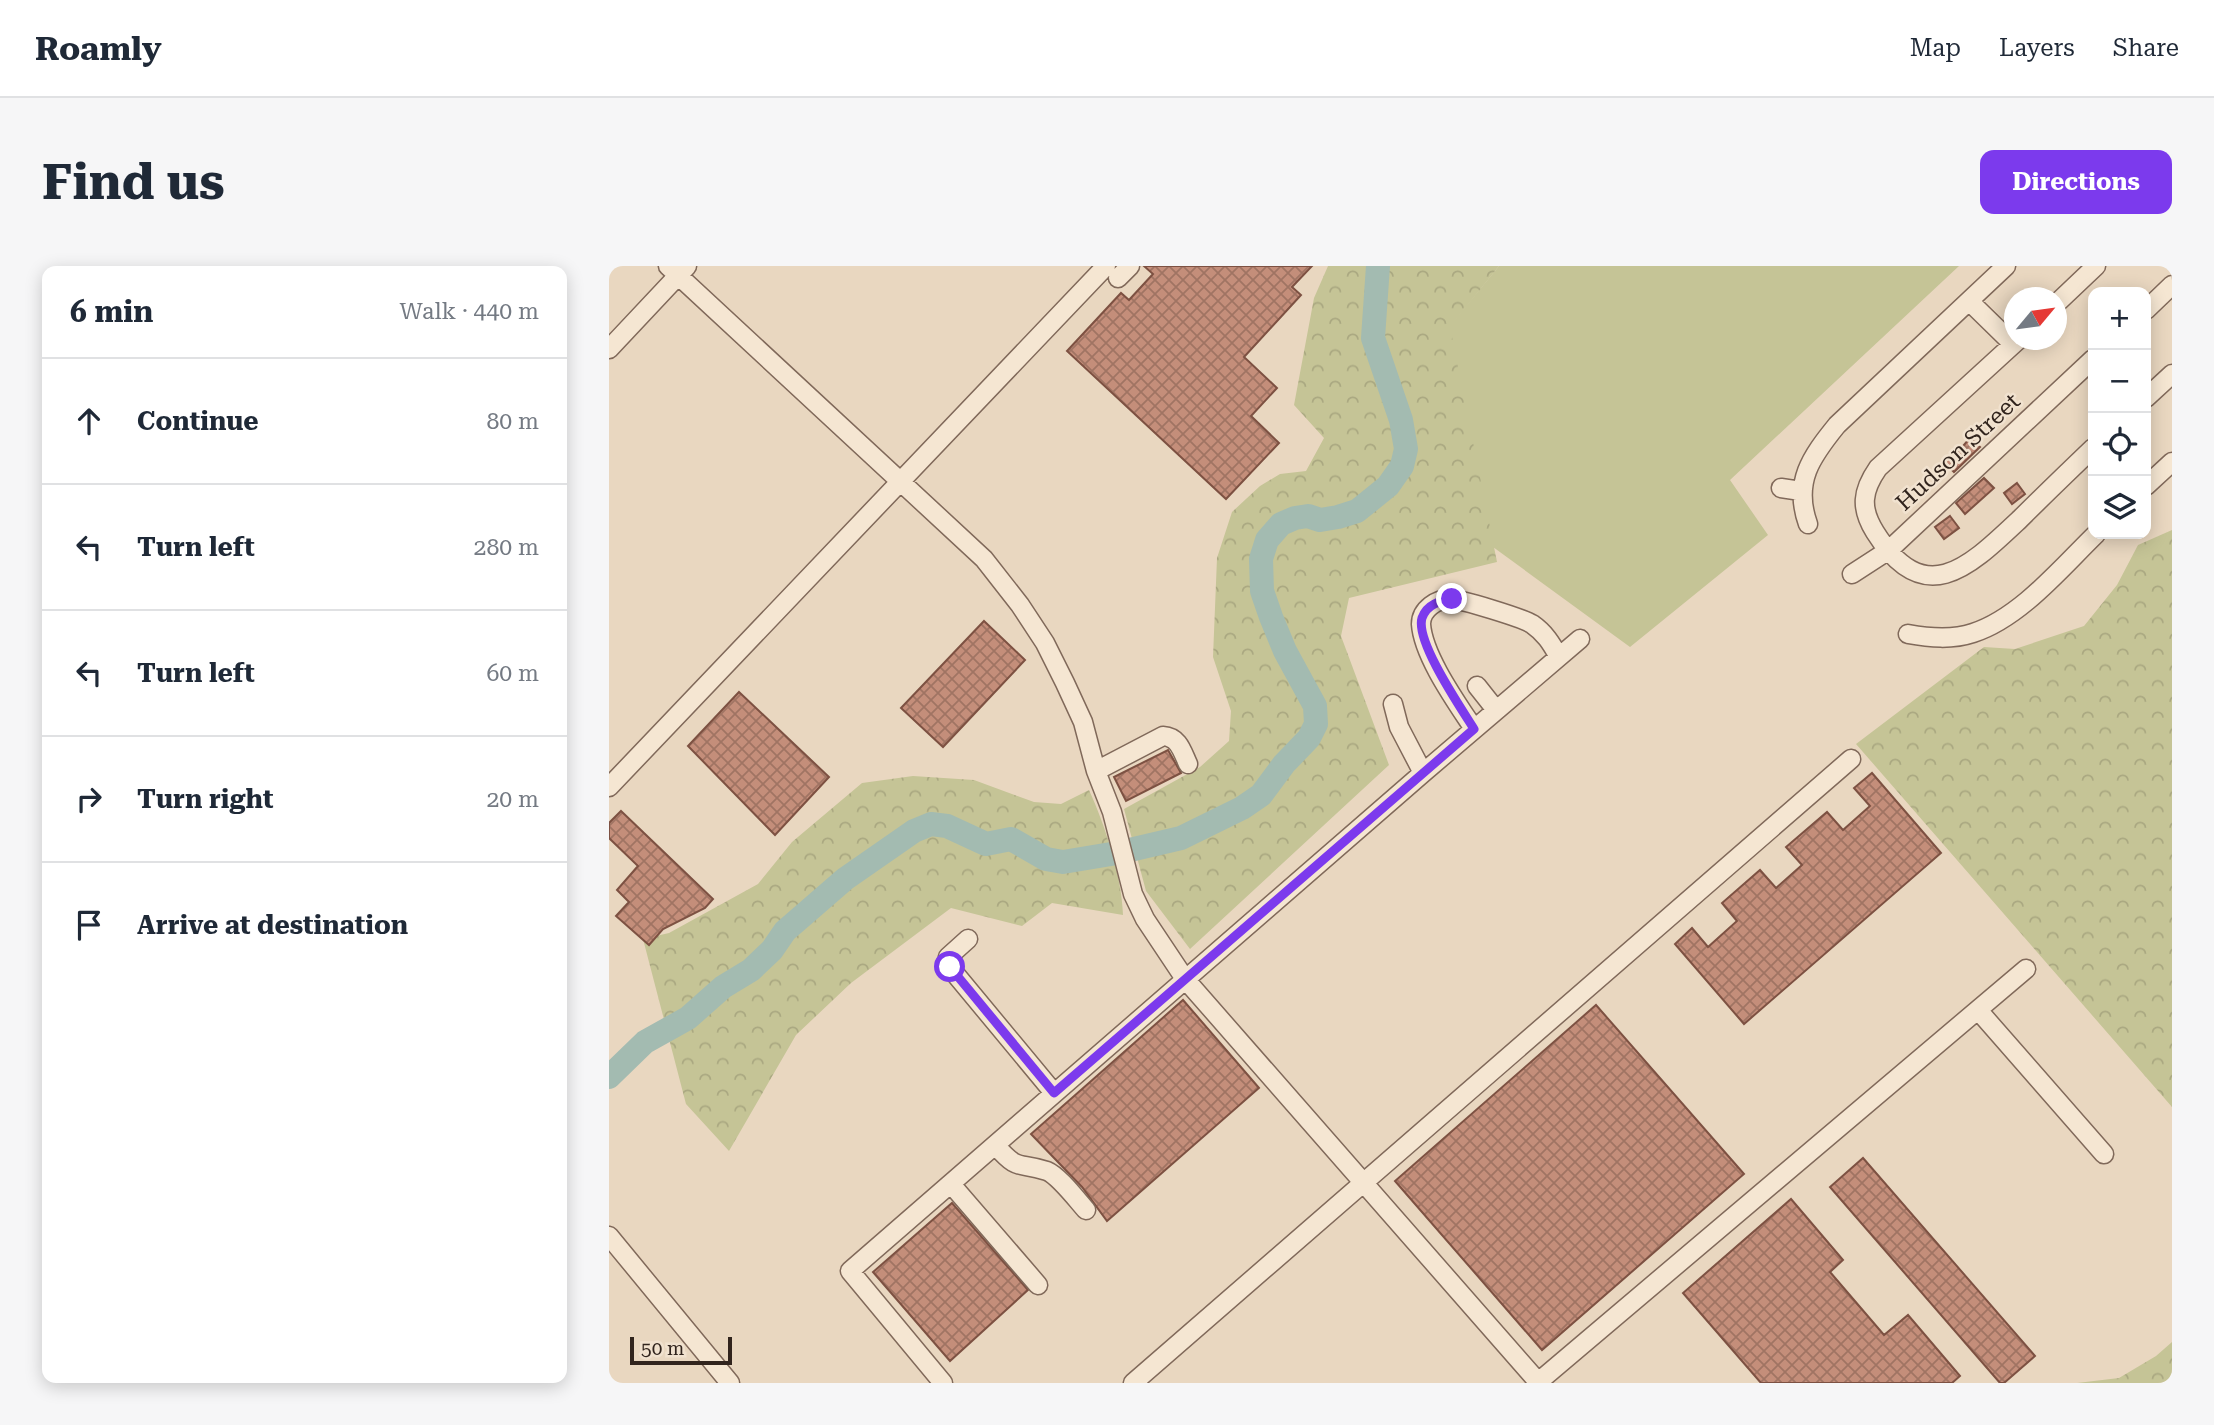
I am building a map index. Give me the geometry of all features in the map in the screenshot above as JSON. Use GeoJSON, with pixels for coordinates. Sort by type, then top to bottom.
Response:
{"type":"FeatureCollection","features":[{"type":"Feature","properties":{"kind":"street"},"geometry":{"type":"LineString","coordinates":[[1808,524],[1801,491],[1809,466],[1822,444],[1837,425],[2006,266]]}},
{"type":"Feature","properties":{"kind":"street"},"geometry":{"type":"LineString","coordinates":[[2067,293],[2096,266]]}},
{"type":"Feature","properties":{"kind":"street"},"geometry":{"type":"LineString","coordinates":[[609,349],[678,269],[899,482],[984,559],[1020,605],[1045,643],[1065,682],[1083,722],[1096,771],[1112,813],[1133,894],[1145,919],[1185,979],[1538,1383],[2027,969]]}},
{"type":"Feature","properties":{"kind":"street"},"geometry":{"type":"LineString","coordinates":[[609,787],[899,482],[1118,270]]}},
{"type":"Feature","properties":{"kind":"street"},"geometry":{"type":"LineString","coordinates":[[2151,305],[2172,285]]}},
{"type":"Feature","properties":{"kind":"street"},"geometry":{"type":"LineString","coordinates":[[1969,301],[2004,332]]}},
{"type":"Feature","properties":{"kind":"street"},"geometry":{"type":"LineString","coordinates":[[2006,350],[1878,468],[1868,482],[1864,498],[1866,516],[1876,534],[1900,563],[1915,573],[1931,576],[1962,568],[1988,548],[2088,453]]}},
{"type":"Feature","properties":{"kind":"street","name":"Hudson Street"},"geometry":{"type":"LineString","coordinates":[[1852,574],[1889,550],[2088,364]]}},
{"type":"Feature","properties":{"kind":"street"},"geometry":{"type":"LineString","coordinates":[[2151,393],[2172,373]]}},
{"type":"Feature","properties":{"kind":"street"},"geometry":{"type":"LineString","coordinates":[[2151,481],[2172,462]]}},
{"type":"Feature","properties":{"kind":"street"},"geometry":{"type":"LineString","coordinates":[[1781,488],[1801,491]]}},
{"type":"Feature","properties":{"kind":"street"},"geometry":{"type":"LineString","coordinates":[[1908,634],[1949,638],[1973,633],[1994,624],[2046,593],[2092,539]]}},
{"type":"Feature","properties":{"kind":"street"},"geometry":{"type":"LineString","coordinates":[[1474,729],[1433,661],[1424,638],[1421,623],[1430,606],[1452,599],[1529,622],[1549,638],[1559,657]]}},
{"type":"Feature","properties":{"kind":"street"},"geometry":{"type":"LineString","coordinates":[[943,1383],[850,1271],[1580,639]]}},
{"type":"Feature","properties":{"kind":"street"},"geometry":{"type":"LineString","coordinates":[[1478,686],[1496,710]]}},
{"type":"Feature","properties":{"kind":"street"},"geometry":{"type":"LineString","coordinates":[[1393,704],[1399,727],[1423,773]]}},
{"type":"Feature","properties":{"kind":"street"},"geometry":{"type":"LineString","coordinates":[[1096,771],[1163,736],[1175,739],[1188,764]]}},
{"type":"Feature","properties":{"kind":"street"},"geometry":{"type":"LineString","coordinates":[[1133,1383],[1851,759]]}},
{"type":"Feature","properties":{"kind":"street"},"geometry":{"type":"LineString","coordinates":[[968,939],[948,957],[947,964],[1054,1093]]}},
{"type":"Feature","properties":{"kind":"street"},"geometry":{"type":"LineString","coordinates":[[1978,1010],[2104,1154]]}},
{"type":"Feature","properties":{"kind":"street"},"geometry":{"type":"LineString","coordinates":[[995,1145],[1017,1166],[1050,1173],[1086,1210]]}},
{"type":"Feature","properties":{"kind":"street"},"geometry":{"type":"LineString","coordinates":[[951,1184],[1038,1285]]}},
{"type":"Feature","properties":{"kind":"street"},"geometry":{"type":"LineString","coordinates":[[609,1236],[730,1383]]}},
{"type":"Feature","properties":{"kind":"green space"},"geometry":{"type":"Polygon","coordinates":[[[1328,266],[1499,266],[1450,327],[1497,562],[1349,598],[1341,636],[1389,765],[1190,949],[1146,891],[1124,809],[1200,767],[1229,741],[1231,711],[1213,657],[1217,558],[1232,512],[1260,486],[1280,474],[1306,471],[1324,438],[1294,405],[1314,298],[1328,266]]]}},
{"type":"Feature","properties":{"kind":"green space"},"geometry":{"type":"Polygon","coordinates":[[[1499,266],[1959,266],[1730,480],[1768,535],[1630,647],[1493,547],[1449,327],[1499,266]]]}},
{"type":"Feature","properties":{"kind":"green space"},"geometry":{"type":"Polygon","coordinates":[[[2172,530],[2172,1107],[1856,744],[1984,647],[2015,649],[2084,626],[2117,585],[2138,545],[2172,530]]]}},
{"type":"Feature","properties":{"kind":"green space"},"geometry":{"type":"Polygon","coordinates":[[[913,776],[974,780],[1034,802],[1061,804],[1089,790],[1112,851],[1120,884],[1123,915],[1052,903],[1022,926],[951,908],[851,983],[796,1035],[729,1151],[686,1104],[643,939],[669,933],[758,884],[792,842],[862,783],[913,776]]]}},
{"type":"Feature","properties":{"kind":"green space"},"geometry":{"type":"Polygon","coordinates":[[[2172,1342],[2172,1383],[2077,1383],[2119,1378],[2156,1356],[2172,1342]]]}},
{"type":"Feature","properties":{"kind":"building"},"geometry":{"type":"Polygon","coordinates":[[[1144,266],[1312,266],[1292,287],[1301,295],[1244,357],[1277,388],[1251,416],[1279,443],[1226,499],[1067,351],[1121,293],[1129,300],[1153,274],[1144,266]]]}},
{"type":"Feature","properties":{"kind":"building"},"geometry":{"type":"Polygon","coordinates":[[[1970,438],[1980,447],[1954,472],[1944,462],[1955,451],[1957,453],[1970,438]]]}},
{"type":"Feature","properties":{"kind":"building"},"geometry":{"type":"Polygon","coordinates":[[[1984,478],[1994,488],[1965,514],[1956,503],[1984,478]]]}},
{"type":"Feature","properties":{"kind":"building"},"geometry":{"type":"Polygon","coordinates":[[[2017,483],[2025,494],[2012,504],[2004,493],[2017,483]]]}},
{"type":"Feature","properties":{"kind":"building"},"geometry":{"type":"Polygon","coordinates":[[[1950,516],[1959,528],[1944,539],[1935,527],[1950,516]]]}},
{"type":"Feature","properties":{"kind":"building"},"geometry":{"type":"Polygon","coordinates":[[[984,621],[1025,660],[943,747],[901,708],[984,621]]]}},
{"type":"Feature","properties":{"kind":"building"},"geometry":{"type":"Polygon","coordinates":[[[739,692],[829,777],[775,835],[688,746],[739,692]]]}},
{"type":"Feature","properties":{"kind":"building"},"geometry":{"type":"Polygon","coordinates":[[[1168,750],[1181,773],[1126,801],[1114,777],[1168,750]]]}},
{"type":"Feature","properties":{"kind":"building"},"geometry":{"type":"Polygon","coordinates":[[[1872,773],[1941,853],[1744,1024],[1675,944],[1692,928],[1708,947],[1737,921],[1722,903],[1760,870],[1776,888],[1802,865],[1786,847],[1827,812],[1843,830],[1870,806],[1854,788],[1872,773]]]}},
{"type":"Feature","properties":{"kind":"building"},"geometry":{"type":"Polygon","coordinates":[[[621,811],[713,899],[705,908],[663,929],[649,945],[616,916],[629,902],[617,890],[638,866],[609,838],[609,823],[621,811]]]}},
{"type":"Feature","properties":{"kind":"building"},"geometry":{"type":"Polygon","coordinates":[[[1183,1000],[1259,1088],[1107,1221],[1082,1187],[1031,1134],[1183,1000]]]}},
{"type":"Feature","properties":{"kind":"building"},"geometry":{"type":"Polygon","coordinates":[[[1596,1005],[1744,1174],[1542,1350],[1395,1181],[1596,1005]]]}},
{"type":"Feature","properties":{"kind":"building"},"geometry":{"type":"Polygon","coordinates":[[[1863,1158],[2035,1356],[2004,1383],[2000,1383],[1830,1187],[1863,1158]]]}},
{"type":"Feature","properties":{"kind":"building"},"geometry":{"type":"Polygon","coordinates":[[[1791,1199],[1843,1260],[1830,1272],[1884,1335],[1908,1315],[1960,1376],[1952,1383],[1761,1383],[1683,1293],[1791,1199]]]}},
{"type":"Feature","properties":{"kind":"building"},"geometry":{"type":"Polygon","coordinates":[[[952,1203],[1028,1290],[950,1361],[873,1272],[952,1203]]]}},
{"type":"Feature","properties":{"kind":"waterway"},"geometry":{"type":"LineString","coordinates":[[609,1077],[645,1042],[688,1018],[723,987],[751,970],[772,950],[785,931],[845,879],[914,831],[931,824],[947,826],[986,844],[1011,839],[1046,859],[1063,862],[1181,838],[1242,808],[1261,795],[1284,764],[1309,738],[1316,724],[1315,706],[1285,651],[1262,591],[1261,559],[1267,540],[1281,524],[1295,518],[1308,516],[1320,520],[1357,511],[1388,486],[1402,466],[1406,449],[1401,420],[1373,338],[1378,266]]}},
{"type":"Feature","properties":{"kind":"route"},"geometry":{"type":"LineString","coordinates":[[950,967],[1054,1093],[1474,729],[1433,661],[1421,623],[1430,606],[1452,599]]}}]}
